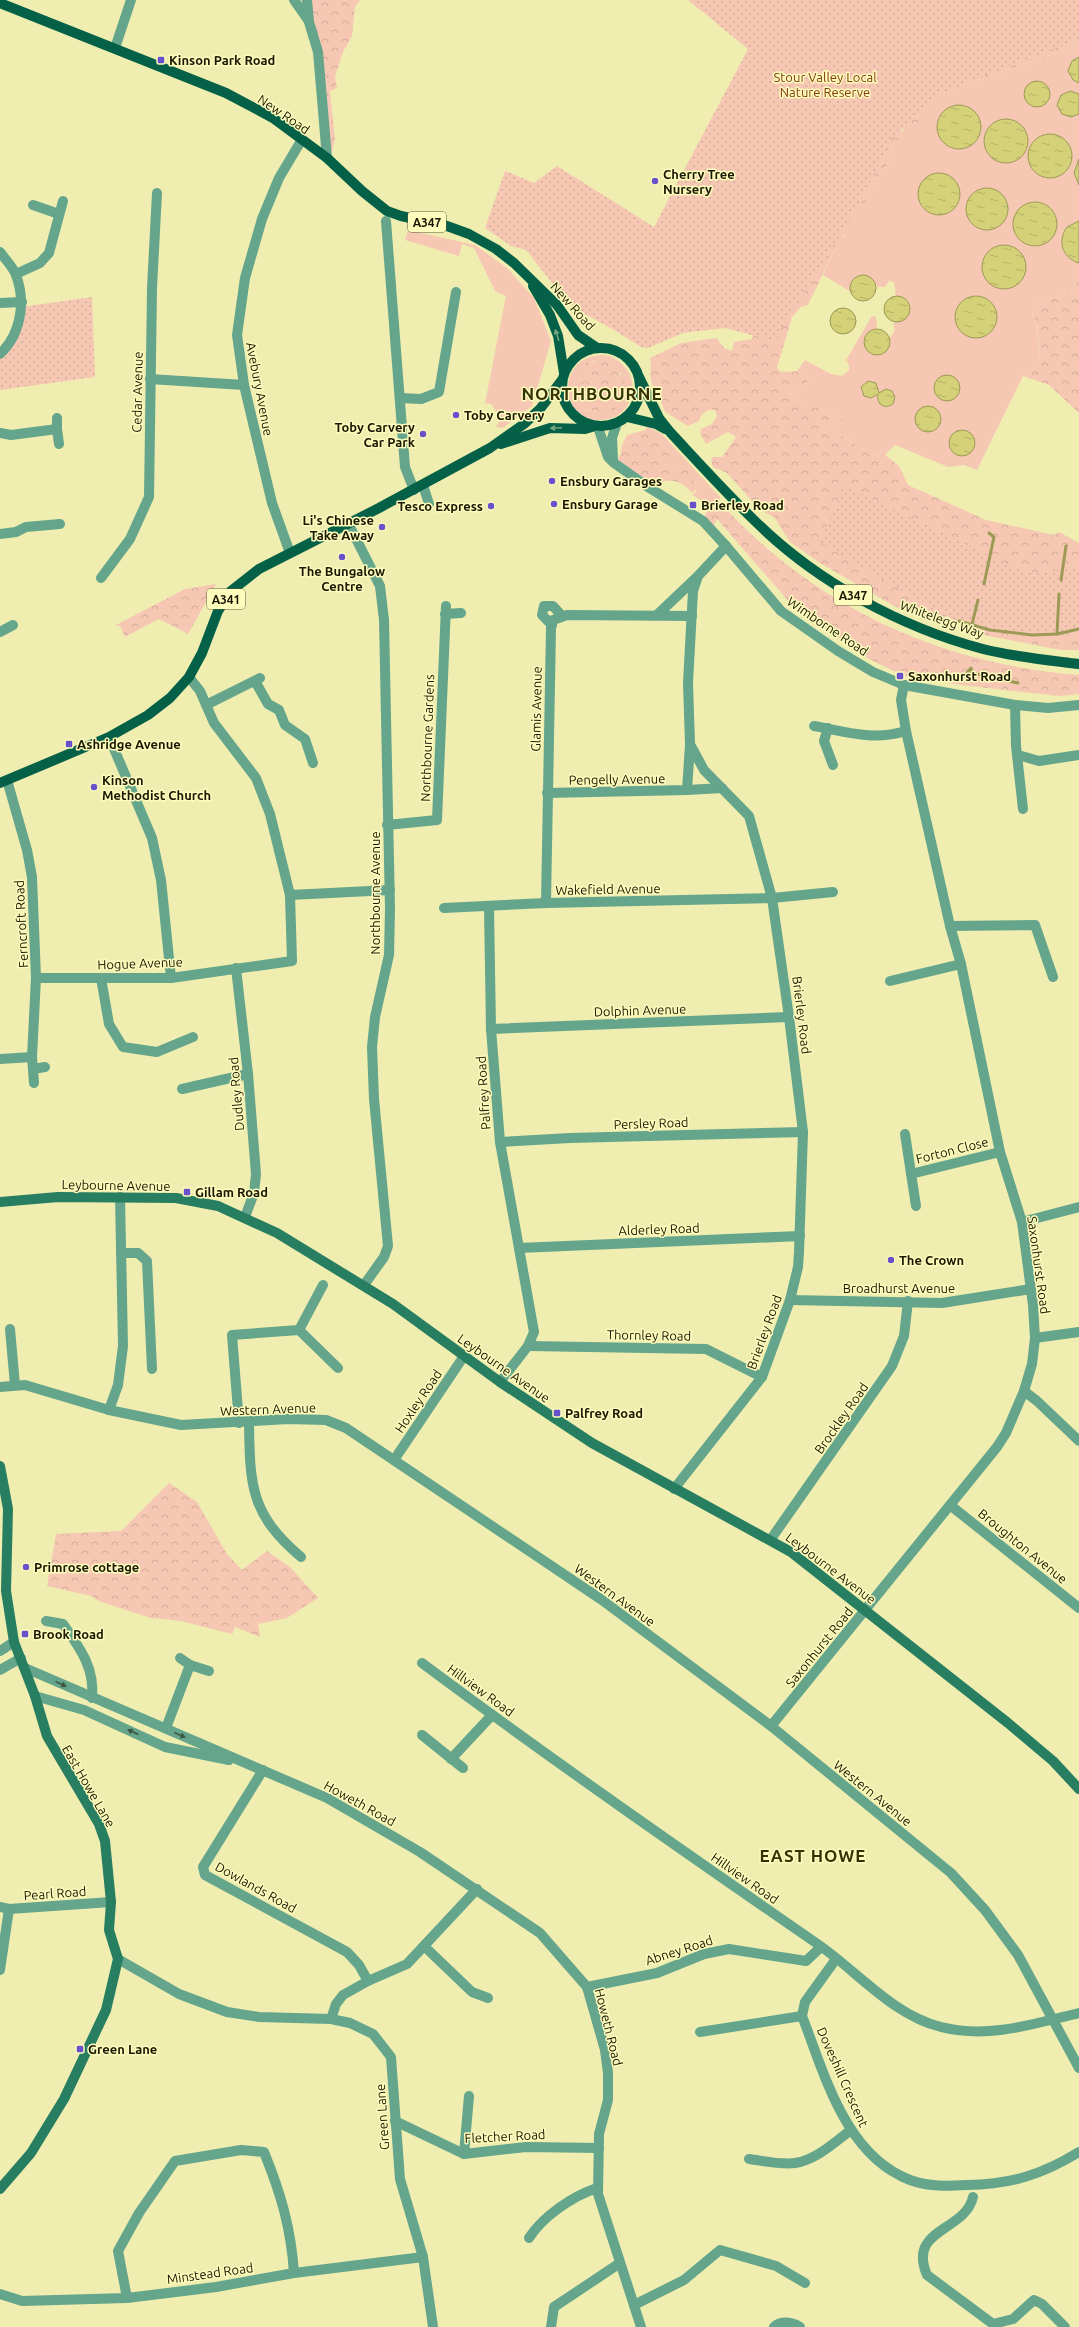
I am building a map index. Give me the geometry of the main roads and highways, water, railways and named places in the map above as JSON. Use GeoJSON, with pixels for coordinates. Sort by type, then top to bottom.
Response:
{"type":"FeatureCollection","features":[{"type":"Feature","properties":{"kind":"main road","name":"New Road"},"geometry":{"type":"LineString","coordinates":[[0,3],[226,93],[273,118],[302,141],[327,158],[362,191],[387,211],[470,234],[496,249],[514,263],[557,305],[578,335],[597,348]]}},
{"type":"Feature","properties":{"kind":"main road","name":"New Road"},"geometry":{"type":"LineString","coordinates":[[530,280],[550,315],[558,336],[563,376]]}},
{"type":"Feature","properties":{"kind":"main road"},"geometry":{"type":"LineString","coordinates":[[597,348],[619,352],[628,358],[639,377],[639,398],[627,417],[617,423],[596,426],[578,419],[566,406],[562,388],[563,376],[577,356],[597,348]]}},
{"type":"Feature","properties":{"kind":"main road","name":"A341"},"geometry":{"type":"LineString","coordinates":[[3,782],[109,737],[148,715],[170,698],[189,677],[202,653],[218,611],[231,591],[259,569],[414,490],[490,448],[524,424],[540,409],[563,376]]}},
{"type":"Feature","properties":{"kind":"main road","name":"Whitelegg Way"},"geometry":{"type":"LineString","coordinates":[[639,377],[659,418],[670,432],[756,522],[805,563],[845,590],[924,629],[984,649],[1079,664]]}},
{"type":"Feature","properties":{"kind":"main road","name":"Whitelegg Way"},"geometry":{"type":"LineString","coordinates":[[627,417],[656,424],[670,432]]}},
{"type":"Feature","properties":{"kind":"main road","name":"A341"},"geometry":{"type":"LineString","coordinates":[[490,448],[550,428],[585,429],[596,426]]}},
{"type":"Feature","properties":{"kind":"water"},"geometry":{"type":"Polygon","coordinates":[[[1079,57],[1079,83],[1073,80],[1068,71],[1072,61],[1079,57]]]}},
{"type":"Feature","properties":{"kind":"water"},"geometry":{"type":"Polygon","coordinates":[[[1037,81],[1046,85],[1050,94],[1046,103],[1037,107],[1028,103],[1024,94],[1028,85],[1037,81]]]}},
{"type":"Feature","properties":{"kind":"water"},"geometry":{"type":"Polygon","coordinates":[[[1070,91],[1079,94],[1079,114],[1071,117],[1062,114],[1057,105],[1061,95],[1070,91]]]}},
{"type":"Feature","properties":{"kind":"water"},"geometry":{"type":"Polygon","coordinates":[[[959,105],[971,109],[977,115],[981,127],[977,139],[971,145],[959,149],[947,145],[941,139],[937,127],[941,115],[947,109],[959,105]]]}},
{"type":"Feature","properties":{"kind":"water"},"geometry":{"type":"Polygon","coordinates":[[[1006,119],[1018,123],[1024,129],[1028,141],[1024,153],[1018,159],[1006,163],[994,159],[988,153],[984,141],[988,129],[994,123],[1006,119]]]}},
{"type":"Feature","properties":{"kind":"water"},"geometry":{"type":"Polygon","coordinates":[[[1050,134],[1062,138],[1068,144],[1072,156],[1068,168],[1062,174],[1050,178],[1038,174],[1032,168],[1028,156],[1032,144],[1038,138],[1050,134]]]}},
{"type":"Feature","properties":{"kind":"water"},"geometry":{"type":"Polygon","coordinates":[[[1079,159],[1079,185],[1074,173],[1079,159]]]}},
{"type":"Feature","properties":{"kind":"water"},"geometry":{"type":"Polygon","coordinates":[[[935,173],[943,173],[951,176],[957,182],[960,194],[957,206],[951,212],[943,215],[935,215],[927,212],[921,206],[918,198],[918,190],[921,182],[927,176],[935,173]]]}},
{"type":"Feature","properties":{"kind":"water"},"geometry":{"type":"Polygon","coordinates":[[[983,188],[991,188],[999,191],[1005,197],[1008,209],[1005,221],[999,227],[991,230],[983,230],[975,227],[969,221],[966,213],[966,205],[969,197],[975,191],[983,188]]]}},
{"type":"Feature","properties":{"kind":"water"},"geometry":{"type":"Polygon","coordinates":[[[1035,202],[1047,206],[1053,212],[1057,224],[1053,236],[1047,242],[1035,246],[1023,242],[1017,236],[1013,224],[1017,212],[1023,206],[1035,202]]]}},
{"type":"Feature","properties":{"kind":"water"},"geometry":{"type":"Polygon","coordinates":[[[1079,221],[1079,263],[1073,261],[1065,253],[1062,238],[1067,227],[1079,221]]]}},
{"type":"Feature","properties":{"kind":"water"},"geometry":{"type":"Polygon","coordinates":[[[1004,245],[1016,249],[1022,255],[1026,267],[1022,279],[1016,285],[1004,289],[992,285],[986,279],[982,267],[986,255],[992,249],[1004,245]]]}},
{"type":"Feature","properties":{"kind":"water"},"geometry":{"type":"Polygon","coordinates":[[[863,275],[872,279],[876,288],[872,297],[863,301],[854,297],[850,288],[854,279],[863,275]]]}},
{"type":"Feature","properties":{"kind":"water"},"geometry":{"type":"Polygon","coordinates":[[[897,296],[906,300],[910,309],[906,318],[897,322],[888,318],[884,309],[888,300],[897,296]]]}},
{"type":"Feature","properties":{"kind":"water"},"geometry":{"type":"Polygon","coordinates":[[[972,296],[980,296],[988,299],[994,305],[997,317],[994,329],[988,335],[980,338],[972,338],[964,335],[958,329],[955,321],[955,313],[958,305],[964,299],[972,296]]]}},
{"type":"Feature","properties":{"kind":"water"},"geometry":{"type":"Polygon","coordinates":[[[843,308],[852,312],[856,321],[852,330],[843,334],[834,330],[830,321],[834,312],[843,308]]]}},
{"type":"Feature","properties":{"kind":"water"},"geometry":{"type":"Polygon","coordinates":[[[877,329],[886,333],[890,342],[886,351],[877,355],[868,351],[864,342],[868,333],[877,329]]]}},
{"type":"Feature","properties":{"kind":"water"},"geometry":{"type":"Polygon","coordinates":[[[947,375],[956,379],[960,388],[956,397],[947,401],[938,397],[934,388],[938,379],[947,375]]]}},
{"type":"Feature","properties":{"kind":"water"},"geometry":{"type":"Polygon","coordinates":[[[868,381],[876,383],[879,393],[886,389],[892,391],[895,397],[893,404],[890,406],[881,405],[878,401],[878,394],[871,398],[864,396],[861,387],[868,381]]]}},
{"type":"Feature","properties":{"kind":"water"},"geometry":{"type":"Polygon","coordinates":[[[928,406],[937,410],[941,419],[937,428],[928,432],[919,428],[915,419],[919,410],[928,406]]]}},
{"type":"Feature","properties":{"kind":"water"},"geometry":{"type":"Polygon","coordinates":[[[962,430],[971,434],[975,443],[971,452],[962,456],[953,452],[949,443],[953,434],[962,430]]]}},
{"type":"Feature","properties":{"kind":"waterway"},"geometry":{"type":"LineString","coordinates":[[984,584],[994,537],[989,533]]}},
{"type":"Feature","properties":{"kind":"waterway"},"geometry":{"type":"LineString","coordinates":[[1061,580],[1066,546]]}},
{"type":"Feature","properties":{"kind":"waterway"},"geometry":{"type":"LineString","coordinates":[[1059,594],[1057,634],[1079,629]]}},
{"type":"Feature","properties":{"kind":"waterway"},"geometry":{"type":"LineString","coordinates":[[972,624],[978,600]]}},
{"type":"Feature","properties":{"kind":"waterway"},"geometry":{"type":"LineString","coordinates":[[959,621],[990,630],[1032,635],[1057,634]]}},
{"type":"Feature","properties":{"kind":"waterway"},"geometry":{"type":"LineString","coordinates":[[972,673],[966,678],[965,675],[971,668],[972,673],[1018,683]]}},
{"type":"Feature","properties":{"kind":"place","name":"Kinson Park Road"},"geometry":{"type":"Point","coordinates":[161,60]}},
{"type":"Feature","properties":{"kind":"place","name":"Cherry Tree Nursery"},"geometry":{"type":"Point","coordinates":[655,181]}},
{"type":"Feature","properties":{"kind":"place","name":"Toby Carvery"},"geometry":{"type":"Point","coordinates":[456,415]}},
{"type":"Feature","properties":{"kind":"place","name":"Toby Carvery Car Park"},"geometry":{"type":"Point","coordinates":[423,434]}},
{"type":"Feature","properties":{"kind":"place","name":"Ensbury Garages"},"geometry":{"type":"Point","coordinates":[552,481]}},
{"type":"Feature","properties":{"kind":"place","name":"Ensbury Garage"},"geometry":{"type":"Point","coordinates":[554,504]}},
{"type":"Feature","properties":{"kind":"place","name":"Brierley Road"},"geometry":{"type":"Point","coordinates":[693,505]}},
{"type":"Feature","properties":{"kind":"place","name":"Tesco Express"},"geometry":{"type":"Point","coordinates":[491,506]}},
{"type":"Feature","properties":{"kind":"place","name":"Li's Chinese Take Away"},"geometry":{"type":"Point","coordinates":[382,527]}},
{"type":"Feature","properties":{"kind":"place","name":"The Bungalow Centre"},"geometry":{"type":"Point","coordinates":[342,557]}},
{"type":"Feature","properties":{"kind":"place","name":"Saxonhurst Road"},"geometry":{"type":"Point","coordinates":[900,676]}},
{"type":"Feature","properties":{"kind":"place","name":"Ashridge Avenue"},"geometry":{"type":"Point","coordinates":[69,744]}},
{"type":"Feature","properties":{"kind":"place","name":"Kinson Methodist Church"},"geometry":{"type":"Point","coordinates":[94,787]}},
{"type":"Feature","properties":{"kind":"place","name":"Gillam Road"},"geometry":{"type":"Point","coordinates":[187,1192]}},
{"type":"Feature","properties":{"kind":"place","name":"The Crown"},"geometry":{"type":"Point","coordinates":[891,1260]}},
{"type":"Feature","properties":{"kind":"place","name":"Palfrey Road"},"geometry":{"type":"Point","coordinates":[557,1413]}},
{"type":"Feature","properties":{"kind":"place","name":"Primrose cottage"},"geometry":{"type":"Point","coordinates":[26,1567]}},
{"type":"Feature","properties":{"kind":"place","name":"Brook Road"},"geometry":{"type":"Point","coordinates":[25,1634]}},
{"type":"Feature","properties":{"kind":"place","name":"Green Lane"},"geometry":{"type":"Point","coordinates":[80,2049]}},
{"type":"Feature","properties":{"kind":"district","name":"NORTHBOURNE"},"geometry":{"type":"Point","coordinates":[592,393]}},
{"type":"Feature","properties":{"kind":"district","name":"EAST HOWE"},"geometry":{"type":"Point","coordinates":[813,1855]}},
{"type":"Feature","properties":{"kind":"park label","name":"Stour Valley Local Nature Reserve"},"geometry":{"type":"Point","coordinates":[825,84]}}]}
